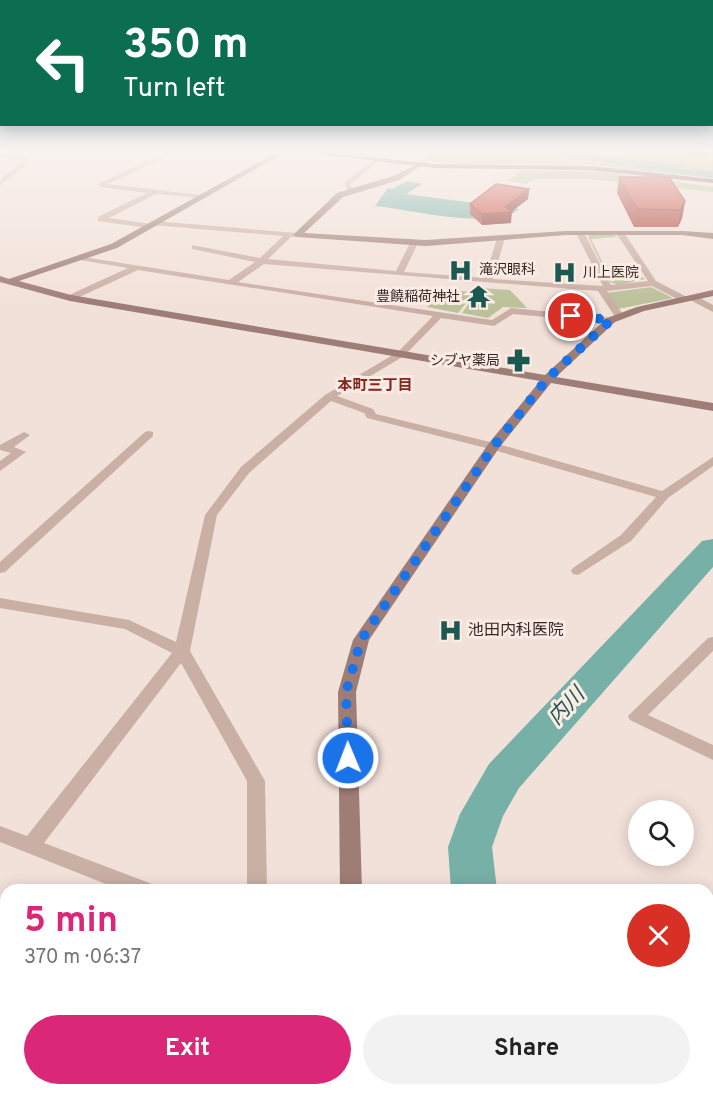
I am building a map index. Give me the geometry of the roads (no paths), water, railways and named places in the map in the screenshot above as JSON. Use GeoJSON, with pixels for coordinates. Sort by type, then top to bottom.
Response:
{"type":"FeatureCollection","features":[{"type":"Feature","properties":{"kind":"street"},"geometry":{"type":"LineString","coordinates":[[136,201],[101,219],[152,225],[414,243],[580,233],[713,236]]}},
{"type":"Feature","properties":{"kind":"street"},"geometry":{"type":"LineString","coordinates":[[4,282],[114,246],[195,201]]}},
{"type":"Feature","properties":{"kind":"street"},"geometry":{"type":"LineString","coordinates":[[231,283],[262,261],[333,201]]}},
{"type":"Feature","properties":{"kind":"street"},"geometry":{"type":"LineString","coordinates":[[214,235],[224,229]]}},
{"type":"Feature","properties":{"kind":"street"},"geometry":{"type":"LineString","coordinates":[[580,233],[615,318]]}},
{"type":"Feature","properties":{"kind":"street"},"geometry":{"type":"LineString","coordinates":[[620,233],[653,283]]}},
{"type":"Feature","properties":{"kind":"street"},"geometry":{"type":"LineString","coordinates":[[488,281],[501,238]]}},
{"type":"Feature","properties":{"kind":"street"},"geometry":{"type":"LineString","coordinates":[[204,241],[195,247],[262,261],[399,274],[605,289],[653,283],[713,309]]}},
{"type":"Feature","properties":{"kind":"street"},"geometry":{"type":"LineString","coordinates":[[399,274],[414,243]]}},
{"type":"Feature","properties":{"kind":"street"},"geometry":{"type":"LineString","coordinates":[[80,258],[494,323],[511,311],[615,318],[713,293]]}},
{"type":"Feature","properties":{"kind":"street"},"geometry":{"type":"LineString","coordinates":[[70,298],[138,267]]}},
{"type":"Feature","properties":{"kind":"street"},"geometry":{"type":"LineString","coordinates":[[4,282],[70,298],[713,407]]}},
{"type":"Feature","properties":{"kind":"street"},"geometry":{"type":"LineString","coordinates":[[30,846],[182,651],[211,515],[245,470],[329,397],[401,354],[440,314]]}},
{"type":"Feature","properties":{"kind":"street"},"geometry":{"type":"LineString","coordinates":[[351,884],[346,692],[361,640],[494,446],[547,379],[615,318]]}},
{"type":"Feature","properties":{"kind":"street"},"geometry":{"type":"LineString","coordinates":[[329,397],[369,411],[370,416],[494,446],[664,495]]}},
{"type":"Feature","properties":{"kind":"street"},"geometry":{"type":"LineString","coordinates":[[0,569],[149,434]]}},
{"type":"Feature","properties":{"kind":"street"},"geometry":{"type":"LineString","coordinates":[[0,467],[20,452],[4,448],[24,435]]}},
{"type":"Feature","properties":{"kind":"street"},"geometry":{"type":"LineString","coordinates":[[578,571],[626,538],[664,495],[713,461]]}},
{"type":"Feature","properties":{"kind":"street"},"geometry":{"type":"LineString","coordinates":[[0,603],[129,626],[182,651],[256,781],[257,884]]}},
{"type":"Feature","properties":{"kind":"street"},"geometry":{"type":"LineString","coordinates":[[713,642],[636,716],[713,753]]}},
{"type":"Feature","properties":{"kind":"street"},"geometry":{"type":"LineString","coordinates":[[0,834],[129,884]]}},
{"type":"Feature","properties":{"kind":"water"},"geometry":{"type":"Polygon","coordinates":[[[379,201],[459,201],[519,209],[506,215],[471,219],[375,206],[379,201]]]}},
{"type":"Feature","properties":{"kind":"waterway","name":"内川"},"geometry":{"type":"LineString","coordinates":[[473,884],[470,847],[482,814],[504,776],[713,548]]}},
{"type":"Feature","properties":{"kind":"place","name":"滝沢眼科"},"geometry":{"type":"Point","coordinates":[461,270]}},
{"type":"Feature","properties":{"kind":"place","name":"川上医院"},"geometry":{"type":"Point","coordinates":[565,273]}},
{"type":"Feature","properties":{"kind":"place","name":"豊饒稲荷神社"},"geometry":{"type":"Point","coordinates":[478,297]}},
{"type":"Feature","properties":{"kind":"place","name":"シブヤ薬局"},"geometry":{"type":"Point","coordinates":[518,361]}},
{"type":"Feature","properties":{"kind":"place","name":"池田内科医院"},"geometry":{"type":"Point","coordinates":[450,631]}},
{"type":"Feature","properties":{"kind":"district","name":"本町三丁目"},"geometry":{"type":"Point","coordinates":[375,386]}}]}
